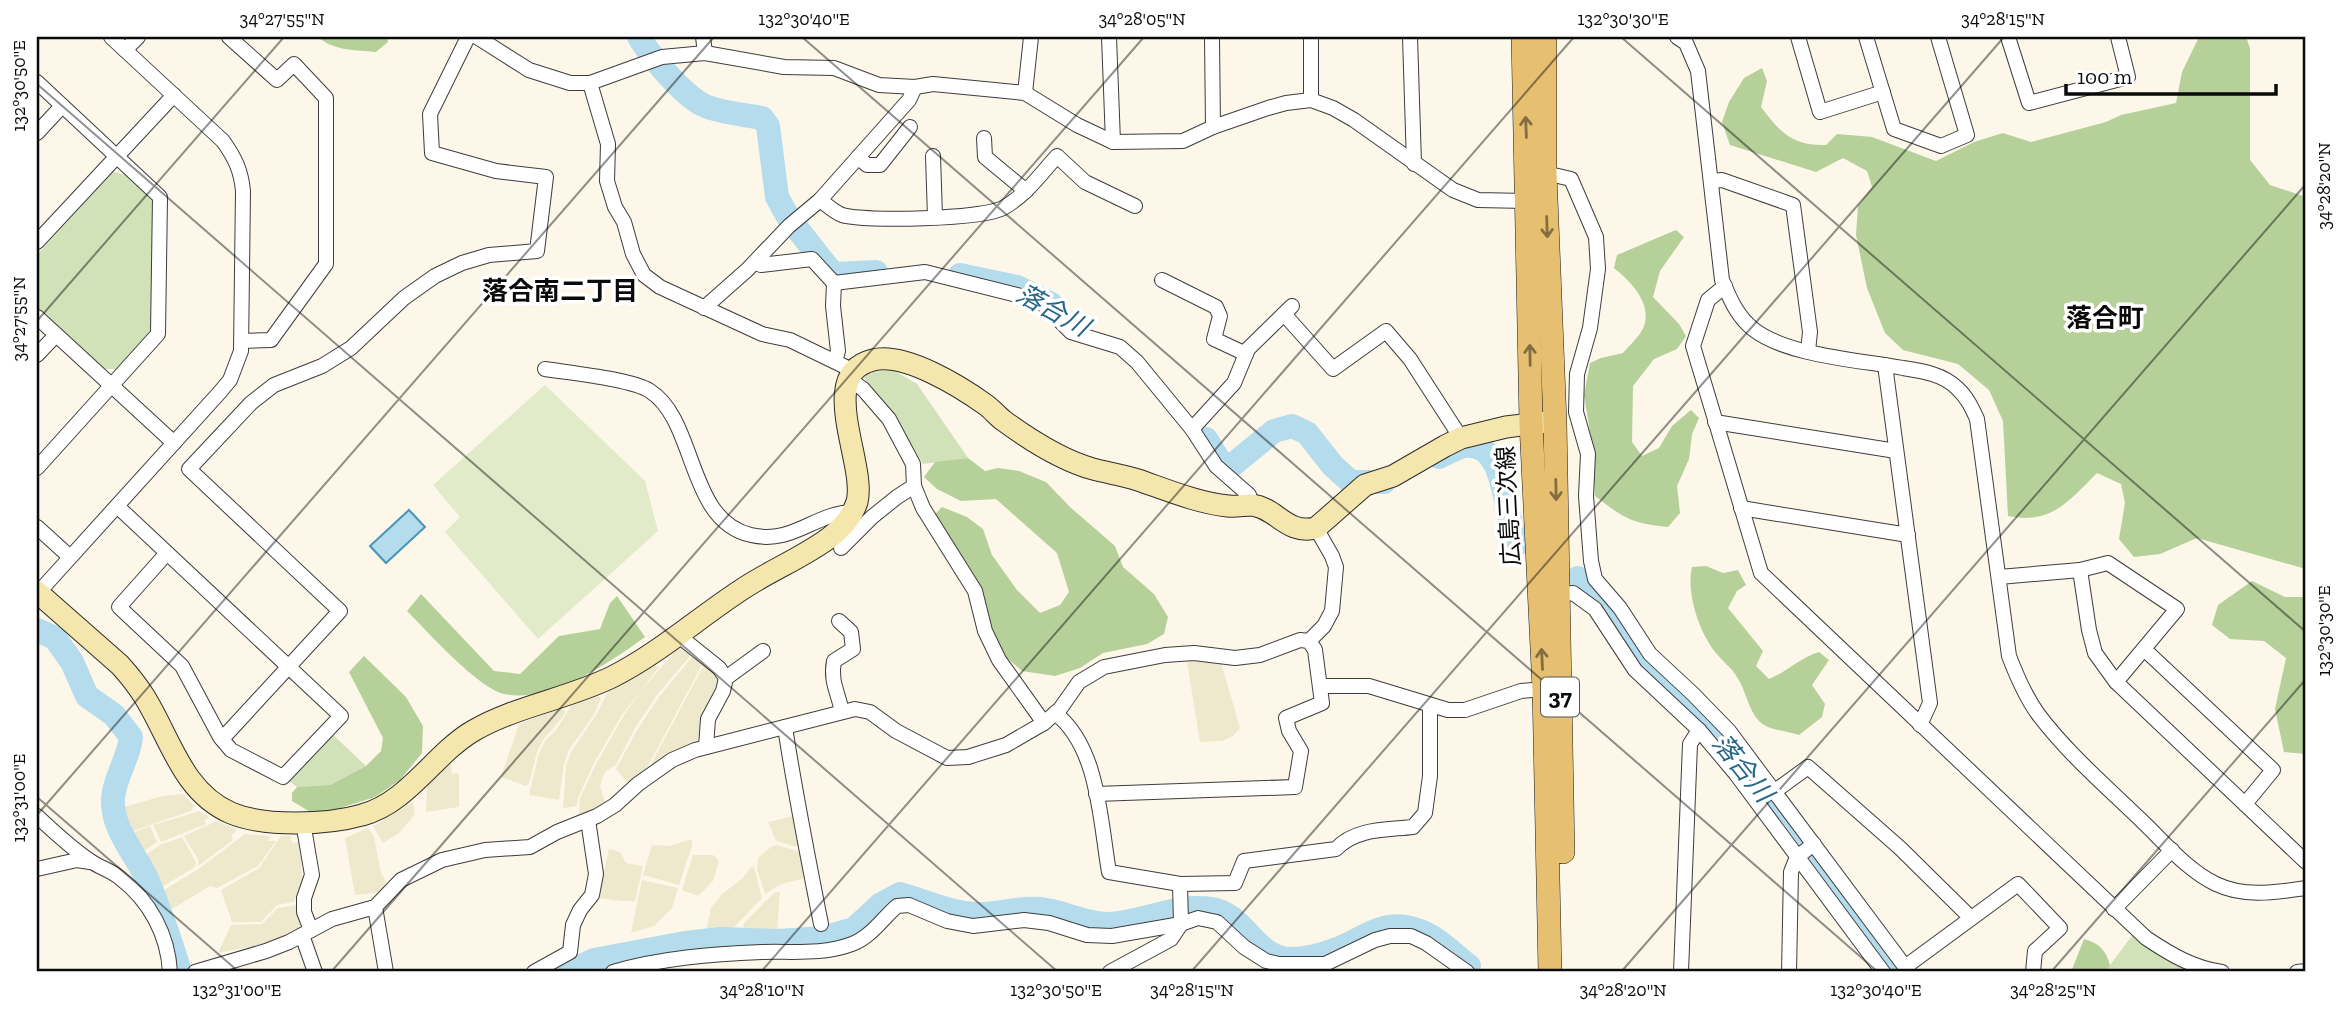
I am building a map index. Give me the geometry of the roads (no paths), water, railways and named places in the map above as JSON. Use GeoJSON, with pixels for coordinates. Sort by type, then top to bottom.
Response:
{"type":"FeatureCollection","features":[{"type":"Feature","properties":{"kind":"main road","name":"広島三次線"},"geometry":{"type":"LineString","coordinates":[[1523,37],[1531,423],[1549,596],[1566,972]]}},
{"type":"Feature","properties":{"kind":"main road","name":"広島三次線"},"geometry":{"type":"LineString","coordinates":[[1545,37],[1545,173],[1555,422],[1544,689],[1550,972]]}},
{"type":"Feature","properties":{"kind":"street"},"geometry":{"type":"LineString","coordinates":[[111,37],[223,141],[235,157],[241,173],[243,191],[242,341],[238,364],[230,380],[37,593],[132,679],[145,697],[185,773],[205,796],[226,811],[250,820],[278,823],[363,815],[384,806],[405,791],[458,740],[477,728],[607,680],[679,636],[740,591],[824,541],[860,512],[914,486]]}},
{"type":"Feature","properties":{"kind":"street"},"geometry":{"type":"LineString","coordinates":[[125,50],[138,37]]}},
{"type":"Feature","properties":{"kind":"street"},"geometry":{"type":"LineString","coordinates":[[229,37],[277,80],[294,64],[326,98],[327,264],[271,340],[242,341]]}},
{"type":"Feature","properties":{"kind":"street"},"geometry":{"type":"LineString","coordinates":[[222,740],[340,611],[190,469],[251,403],[274,385],[321,366],[351,348],[404,298],[435,276],[462,263],[489,255],[537,251],[546,177],[496,171],[432,153],[430,114],[468,37]]}},
{"type":"Feature","properties":{"kind":"street"},"geometry":{"type":"LineString","coordinates":[[477,37],[529,70],[570,83],[590,83],[656,59],[705,53],[784,67],[834,68],[879,85],[915,87],[933,84],[1025,93],[1077,125],[1113,142],[1183,141],[1213,127],[1286,103],[1311,100],[1354,120],[1453,190],[1478,200],[1528,201]]}},
{"type":"Feature","properties":{"kind":"street"},"geometry":{"type":"LineString","coordinates":[[703,37],[705,53]]}},
{"type":"Feature","properties":{"kind":"street"},"geometry":{"type":"LineString","coordinates":[[1025,93],[1031,37]]}},
{"type":"Feature","properties":{"kind":"street"},"geometry":{"type":"LineString","coordinates":[[1109,37],[1113,142]]}},
{"type":"Feature","properties":{"kind":"street"},"geometry":{"type":"LineString","coordinates":[[1212,37],[1213,127]]}},
{"type":"Feature","properties":{"kind":"street"},"geometry":{"type":"LineString","coordinates":[[1311,37],[1311,100]]}},
{"type":"Feature","properties":{"kind":"street"},"geometry":{"type":"LineString","coordinates":[[1410,37],[1414,164]]}},
{"type":"Feature","properties":{"kind":"street"},"geometry":{"type":"LineString","coordinates":[[1677,37],[1686,43],[1698,71],[1722,280],[1736,311],[1752,328],[1770,341],[1808,351],[1932,373],[1956,386],[1970,402],[1977,419],[2009,656],[2020,685],[2037,713],[2064,746],[2172,850],[2191,868],[2217,885],[2241,891],[2270,893],[2306,888]]}},
{"type":"Feature","properties":{"kind":"street"},"geometry":{"type":"LineString","coordinates":[[1797,37],[1820,112],[1883,92]]}},
{"type":"Feature","properties":{"kind":"street"},"geometry":{"type":"LineString","coordinates":[[1866,37],[1894,129],[1941,146],[1967,135],[1938,37]]}},
{"type":"Feature","properties":{"kind":"street"},"geometry":{"type":"LineString","coordinates":[[2008,37],[2029,103],[2128,77],[2118,37]]}},
{"type":"Feature","properties":{"kind":"street"},"geometry":{"type":"LineString","coordinates":[[37,82],[160,197],[158,334],[37,468]]}},
{"type":"Feature","properties":{"kind":"street"},"geometry":{"type":"LineString","coordinates":[[590,83],[608,144],[607,181],[615,207],[624,222],[633,254],[644,275],[660,287],[704,308],[762,334],[790,340],[835,361],[851,375],[889,419],[913,464],[914,486],[923,508],[975,591],[985,631],[999,660],[1044,723]]}},
{"type":"Feature","properties":{"kind":"street"},"geometry":{"type":"LineString","coordinates":[[704,308],[820,200],[909,100],[915,87]]}},
{"type":"Feature","properties":{"kind":"street"},"geometry":{"type":"LineString","coordinates":[[37,242],[174,95]]}},
{"type":"Feature","properties":{"kind":"street"},"geometry":{"type":"LineString","coordinates":[[37,133],[62,106]]}},
{"type":"Feature","properties":{"kind":"street"},"geometry":{"type":"LineString","coordinates":[[858,157],[867,165],[880,165],[910,127]]}},
{"type":"Feature","properties":{"kind":"street"},"geometry":{"type":"LineString","coordinates":[[984,138],[985,158],[1026,191]]}},
{"type":"Feature","properties":{"kind":"street"},"geometry":{"type":"LineString","coordinates":[[933,156],[935,217]]}},
{"type":"Feature","properties":{"kind":"street"},"geometry":{"type":"LineString","coordinates":[[820,200],[839,214],[860,219],[975,216],[1000,210],[1026,191],[1057,156],[1086,182],[1135,206]]}},
{"type":"Feature","properties":{"kind":"street"},"geometry":{"type":"LineString","coordinates":[[1545,173],[1571,179],[1596,237],[1598,270],[1590,328],[1577,374],[1576,412],[1588,454],[1586,496],[1595,579],[1620,608],[1650,654],[1729,731],[1775,792],[1806,850],[1883,972]]}},
{"type":"Feature","properties":{"kind":"street"},"geometry":{"type":"LineString","coordinates":[[1711,181],[1722,180],[1793,205],[1810,332],[1808,351]]}},
{"type":"Feature","properties":{"kind":"street"},"geometry":{"type":"LineString","coordinates":[[755,263],[761,265],[812,259],[834,284],[833,306],[838,351],[835,361]]}},
{"type":"Feature","properties":{"kind":"street"},"geometry":{"type":"LineString","coordinates":[[834,284],[925,272],[1042,303],[1071,332],[1120,347],[1137,362],[1192,429],[1216,466],[1249,495],[1252,505]]}},
{"type":"Feature","properties":{"kind":"street"},"geometry":{"type":"LineString","coordinates":[[1162,280],[1216,307],[1220,316],[1214,339],[1246,354]]}},
{"type":"Feature","properties":{"kind":"street"},"geometry":{"type":"LineString","coordinates":[[1725,286],[1709,300],[1693,346],[1761,573],[2146,938],[2175,957],[2207,970],[2222,972]]}},
{"type":"Feature","properties":{"kind":"street"},"geometry":{"type":"LineString","coordinates":[[1192,429],[1234,383],[1248,349],[1288,310],[1333,369],[1386,331],[1410,359],[1461,438]]}},
{"type":"Feature","properties":{"kind":"street"},"geometry":{"type":"LineString","coordinates":[[37,317],[174,443]]}},
{"type":"Feature","properties":{"kind":"street"},"geometry":{"type":"LineString","coordinates":[[37,355],[56,335]]}},
{"type":"Feature","properties":{"kind":"street"},"geometry":{"type":"LineString","coordinates":[[841,548],[860,512],[858,480],[844,400],[851,375],[870,360],[886,358],[903,361],[958,387],[1033,441],[1075,463],[1230,507],[1252,505],[1292,527],[1305,530],[1316,528],[1365,485],[1393,476],[1461,438],[1531,423],[1555,422]]}},
{"type":"Feature","properties":{"kind":"street"},"geometry":{"type":"LineString","coordinates":[[1885,365],[1930,703],[1920,725]]}},
{"type":"Feature","properties":{"kind":"street"},"geometry":{"type":"LineString","coordinates":[[545,369],[635,385],[650,391],[664,403],[716,513],[731,528],[748,535],[787,535],[838,512],[860,512]]}},
{"type":"Feature","properties":{"kind":"street"},"geometry":{"type":"LineString","coordinates":[[1715,422],[1896,451]]}},
{"type":"Feature","properties":{"kind":"street"},"geometry":{"type":"LineString","coordinates":[[117,506],[341,716],[283,778],[231,750],[222,740],[182,666],[119,607],[167,553]]}},
{"type":"Feature","properties":{"kind":"street"},"geometry":{"type":"LineString","coordinates":[[1741,508],[1908,535]]}},
{"type":"Feature","properties":{"kind":"street"},"geometry":{"type":"LineString","coordinates":[[37,527],[70,558]]}},
{"type":"Feature","properties":{"kind":"street"},"geometry":{"type":"LineString","coordinates":[[1309,641],[1324,626],[1332,611],[1336,567],[1316,528]]}},
{"type":"Feature","properties":{"kind":"street"},"geometry":{"type":"LineString","coordinates":[[1998,578],[2080,570],[2108,563],[2177,608],[2116,682]]}},
{"type":"Feature","properties":{"kind":"street"},"geometry":{"type":"LineString","coordinates":[[2080,570],[2095,653],[2116,682],[2306,862]]}},
{"type":"Feature","properties":{"kind":"street"},"geometry":{"type":"LineString","coordinates":[[1549,596],[1573,593],[1595,608],[1635,670],[1699,730],[1806,850],[1907,970],[2018,884],[2060,928],[2035,951],[2032,972]]}},
{"type":"Feature","properties":{"kind":"street"},"geometry":{"type":"LineString","coordinates":[[839,621],[851,632],[853,649],[834,661],[830,677],[838,691],[842,712]]}},
{"type":"Feature","properties":{"kind":"street"},"geometry":{"type":"LineString","coordinates":[[679,636],[719,667],[726,678]]}},
{"type":"Feature","properties":{"kind":"street"},"geometry":{"type":"LineString","coordinates":[[195,972],[224,968],[307,933],[332,919],[375,907],[401,880],[442,860],[485,850],[530,847],[615,805],[672,760],[706,747],[855,709],[870,712],[896,731],[947,758],[968,757],[1006,745],[1044,723],[1079,682],[1104,667],[1165,655],[1195,653],[1235,658],[1260,655],[1300,640],[1309,641],[1315,650],[1322,703],[1286,718],[1289,731],[1301,751],[1295,787],[1096,794]]}},
{"type":"Feature","properties":{"kind":"street"},"geometry":{"type":"LineString","coordinates":[[2144,649],[2273,770],[2245,804]]}},
{"type":"Feature","properties":{"kind":"street"},"geometry":{"type":"LineString","coordinates":[[706,747],[708,719],[723,691],[726,678],[763,651]]}},
{"type":"Feature","properties":{"kind":"street"},"geometry":{"type":"LineString","coordinates":[[1320,686],[1368,687],[1448,710],[1465,710],[1521,691],[1544,689]]}},
{"type":"Feature","properties":{"kind":"street"},"geometry":{"type":"LineString","coordinates":[[1055,713],[1067,723],[1078,739],[1089,766],[1109,872],[1180,884],[1235,883],[1244,861],[1336,849],[1343,841],[1359,833],[1413,827],[1424,813],[1430,776],[1430,705]]}},
{"type":"Feature","properties":{"kind":"street"},"geometry":{"type":"LineString","coordinates":[[785,727],[800,826],[821,924]]}},
{"type":"Feature","properties":{"kind":"street"},"geometry":{"type":"LineString","coordinates":[[1681,972],[1690,744],[1699,730]]}},
{"type":"Feature","properties":{"kind":"street"},"geometry":{"type":"LineString","coordinates":[[1775,792],[1808,767],[1900,848],[1971,918]]}},
{"type":"Feature","properties":{"kind":"street"},"geometry":{"type":"LineString","coordinates":[[37,816],[92,862],[120,878],[149,907],[157,921],[170,972]]}},
{"type":"Feature","properties":{"kind":"street"},"geometry":{"type":"LineString","coordinates":[[534,972],[570,952],[573,925],[580,909],[592,895],[596,874],[588,820]]}},
{"type":"Feature","properties":{"kind":"street"},"geometry":{"type":"LineString","coordinates":[[303,822],[312,875],[304,898],[304,912],[315,972]]}},
{"type":"Feature","properties":{"kind":"street"},"geometry":{"type":"LineString","coordinates":[[1789,972],[1791,872],[1806,850]]}},
{"type":"Feature","properties":{"kind":"street"},"geometry":{"type":"LineString","coordinates":[[2114,909],[2172,850]]}},
{"type":"Feature","properties":{"kind":"street"},"geometry":{"type":"LineString","coordinates":[[37,869],[77,860],[92,862]]}},
{"type":"Feature","properties":{"kind":"street"},"geometry":{"type":"LineString","coordinates":[[1110,972],[1171,939],[1181,915],[1180,884]]}},
{"type":"Feature","properties":{"kind":"street"},"geometry":{"type":"LineString","coordinates":[[612,972],[686,957],[764,952],[803,953],[852,944],[868,935],[897,906],[909,905],[947,921],[973,926],[1024,920],[1049,923],[1087,935],[1112,936],[1181,915],[1217,922],[1244,947],[1266,961],[1279,964],[1325,964],[1375,940],[1390,936],[1411,936],[1426,943],[1467,972]]}},
{"type":"Feature","properties":{"kind":"street"},"geometry":{"type":"LineString","coordinates":[[375,907],[386,972]]}},
{"type":"Feature","properties":{"kind":"street"},"geometry":{"type":"LineString","coordinates":[[2297,972],[2306,971]]}},
{"type":"Feature","properties":{"kind":"water"},"geometry":{"type":"Polygon","coordinates":[[[409,510],[425,527],[386,563],[370,546],[409,510]]]}},
{"type":"Feature","properties":{"kind":"waterway","name":"落合川"},"geometry":{"type":"LineString","coordinates":[[639,37],[651,55],[695,100],[717,110],[762,118],[768,126],[777,197],[788,217],[829,269],[835,274],[876,272]]}},
{"type":"Feature","properties":{"kind":"waterway","name":"落合川"},"geometry":{"type":"LineString","coordinates":[[960,275],[1017,287],[1051,304]]}},
{"type":"Feature","properties":{"kind":"waterway","name":"落合川"},"geometry":{"type":"LineString","coordinates":[[1206,439],[1221,463],[1230,467],[1274,431],[1292,426],[1307,433],[1333,466],[1351,482],[1384,482]]}},
{"type":"Feature","properties":{"kind":"waterway","name":"落合川"},"geometry":{"type":"LineString","coordinates":[[1439,457],[1464,446],[1479,448],[1490,456],[1497,469],[1519,543]]}},
{"type":"Feature","properties":{"kind":"waterway","name":"落合川"},"geometry":{"type":"LineString","coordinates":[[1578,578],[1601,597],[1637,656],[1681,696],[1718,735],[1752,777],[1895,972]]}},
{"type":"Feature","properties":{"kind":"waterway"},"geometry":{"type":"LineString","coordinates":[[37,630],[55,638],[72,662],[87,696],[114,715],[131,737],[114,790],[113,809],[120,831],[148,881],[180,972]]}},
{"type":"Feature","properties":{"kind":"waterway"},"geometry":{"type":"LineString","coordinates":[[569,972],[594,960],[685,943],[721,939],[779,941],[822,938],[854,929],[881,904],[900,894],[972,914],[1040,909],[1107,924],[1186,909],[1212,909],[1233,919],[1268,952],[1291,959],[1332,951],[1384,928],[1405,927],[1431,936],[1469,966]]}},
{"type":"Feature","properties":{"kind":"district","name":"落合南二丁目"},"geometry":{"type":"Point","coordinates":[560,291]}},
{"type":"Feature","properties":{"kind":"district","name":"落合町"},"geometry":{"type":"Point","coordinates":[2105,318]}}]}
